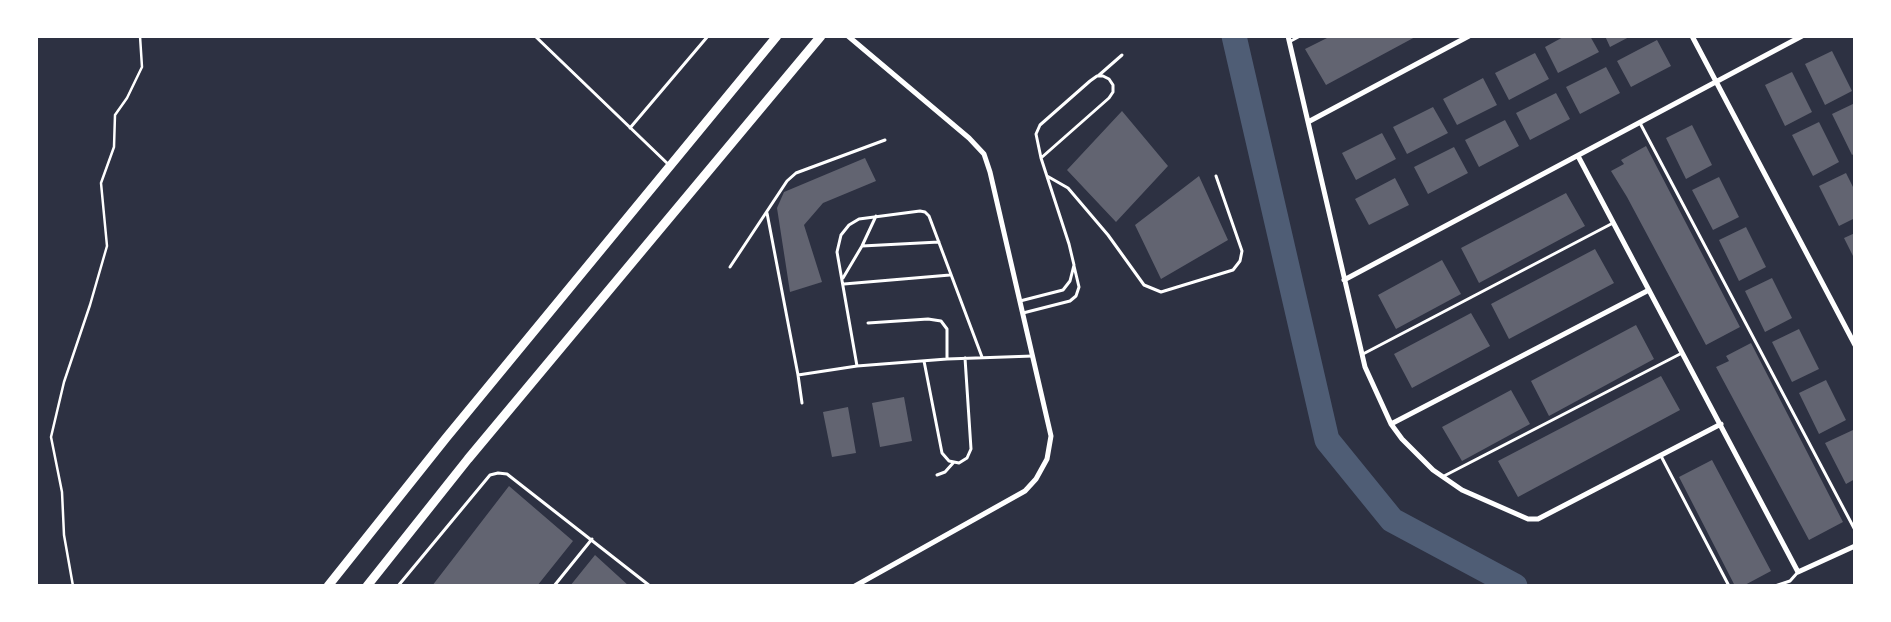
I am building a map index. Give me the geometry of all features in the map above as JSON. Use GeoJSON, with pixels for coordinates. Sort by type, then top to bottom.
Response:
{"type":"FeatureCollection","features":[{"type":"Feature","properties":{"kind":"main road"},"geometry":{"type":"LineString","coordinates":[[328,586],[446,438],[777,36]]}},
{"type":"Feature","properties":{"kind":"main road"},"geometry":{"type":"LineString","coordinates":[[367,586],[468,459],[820,36]]}},
{"type":"Feature","properties":{"kind":"street"},"geometry":{"type":"LineString","coordinates":[[848,36],[969,138],[984,154],[1051,436],[1047,459],[1032,485],[855,586]]}},
{"type":"Feature","properties":{"kind":"street"},"geometry":{"type":"LineString","coordinates":[[1308,122],[1470,36]]}},
{"type":"Feature","properties":{"kind":"street"},"geometry":{"type":"LineString","coordinates":[[1692,36],[1855,345]]}},
{"type":"Feature","properties":{"kind":"street"},"geometry":{"type":"LineString","coordinates":[[1344,280],[1802,36]]}},
{"type":"Feature","properties":{"kind":"street"},"geometry":{"type":"LineString","coordinates":[[1288,39],[1362,355],[1376,396],[1391,424],[1417,456],[1442,477],[1462,490],[1528,519],[1538,519],[1721,424]]}},
{"type":"Feature","properties":{"kind":"street"},"geometry":{"type":"LineString","coordinates":[[1578,156],[1798,572],[1855,546]]}},
{"type":"Feature","properties":{"kind":"street"},"geometry":{"type":"LineString","coordinates":[[1391,424],[1649,290]]}},
{"type":"Feature","properties":{"kind":"lane"},"geometry":{"type":"LineString","coordinates":[[534,36],[670,166]]}},
{"type":"Feature","properties":{"kind":"lane"},"geometry":{"type":"LineString","coordinates":[[630,128],[708,36]]}},
{"type":"Feature","properties":{"kind":"lane"},"geometry":{"type":"LineString","coordinates":[[1288,39],[1300,36]]}},
{"type":"Feature","properties":{"kind":"lane"},"geometry":{"type":"LineString","coordinates":[[1023,313],[1070,301],[1076,296],[1078,287],[1070,244],[1041,158],[1036,134],[1040,125],[1122,54]]}},
{"type":"Feature","properties":{"kind":"lane"},"geometry":{"type":"LineString","coordinates":[[1041,158],[1109,98],[1113,92],[1113,85],[1103,76],[1097,76]]}},
{"type":"Feature","properties":{"kind":"lane"},"geometry":{"type":"LineString","coordinates":[[1640,122],[1855,530]]}},
{"type":"Feature","properties":{"kind":"lane"},"geometry":{"type":"LineString","coordinates":[[730,267],[788,181],[796,173],[885,140]]}},
{"type":"Feature","properties":{"kind":"lane"},"geometry":{"type":"LineString","coordinates":[[1047,176],[1068,188],[1144,284],[1153,290],[1161,292],[1233,270],[1240,262],[1242,251],[1216,176]]}},
{"type":"Feature","properties":{"kind":"lane"},"geometry":{"type":"LineString","coordinates":[[858,366],[837,252],[841,235],[853,221],[876,216],[925,212],[982,357]]}},
{"type":"Feature","properties":{"kind":"lane"},"geometry":{"type":"LineString","coordinates":[[767,213],[802,403]]}},
{"type":"Feature","properties":{"kind":"lane"},"geometry":{"type":"LineString","coordinates":[[843,279],[862,246],[876,216]]}},
{"type":"Feature","properties":{"kind":"lane"},"geometry":{"type":"LineString","coordinates":[[1362,355],[1614,223]]}},
{"type":"Feature","properties":{"kind":"lane"},"geometry":{"type":"LineString","coordinates":[[862,246],[938,242]]}},
{"type":"Feature","properties":{"kind":"lane"},"geometry":{"type":"LineString","coordinates":[[1020,300],[1063,290],[1070,282],[1074,266]]}},
{"type":"Feature","properties":{"kind":"lane"},"geometry":{"type":"LineString","coordinates":[[844,284],[950,275]]}},
{"type":"Feature","properties":{"kind":"lane"},"geometry":{"type":"LineString","coordinates":[[868,323],[928,319],[941,321],[947,329],[947,359]]}},
{"type":"Feature","properties":{"kind":"lane"},"geometry":{"type":"LineString","coordinates":[[1442,477],[1683,352]]}},
{"type":"Feature","properties":{"kind":"lane"},"geometry":{"type":"LineString","coordinates":[[798,375],[858,366],[947,359],[1033,356]]}},
{"type":"Feature","properties":{"kind":"lane"},"geometry":{"type":"LineString","coordinates":[[924,361],[942,453],[944,458],[954,462],[962,462],[970,454],[971,449],[965,358]]}},
{"type":"Feature","properties":{"kind":"lane"},"geometry":{"type":"LineString","coordinates":[[1661,455],[1729,586]]}},
{"type":"Feature","properties":{"kind":"lane"},"geometry":{"type":"LineString","coordinates":[[937,475],[946,472],[954,462]]}},
{"type":"Feature","properties":{"kind":"lane"},"geometry":{"type":"LineString","coordinates":[[398,586],[490,475],[498,473],[507,474],[650,586]]}},
{"type":"Feature","properties":{"kind":"lane"},"geometry":{"type":"LineString","coordinates":[[554,586],[592,540]]}},
{"type":"Feature","properties":{"kind":"lane"},"geometry":{"type":"LineString","coordinates":[[1775,586],[1790,581],[1798,572]]}},
{"type":"Feature","properties":{"kind":"lane"},"geometry":{"type":"LineString","coordinates":[[643,586],[646,582]]}},
{"type":"Feature","properties":{"kind":"path"},"geometry":{"type":"LineString","coordinates":[[73,586],[64,535],[62,492],[51,437],[64,382],[107,246],[101,183],[114,147],[115,115],[128,98],[142,67],[140,36]]}},
{"type":"Feature","properties":{"kind":"building"},"geometry":{"type":"Polygon","coordinates":[[[1331,36],[1417,36],[1326,85],[1305,49],[1331,36]]]}},
{"type":"Feature","properties":{"kind":"building"},"geometry":{"type":"Polygon","coordinates":[[[1565,36],[1590,36],[1599,52],[1558,73],[1545,47],[1565,36]]]}},
{"type":"Feature","properties":{"kind":"building"},"geometry":{"type":"Polygon","coordinates":[[[1605,36],[1631,36],[1610,47],[1605,36]]]}},
{"type":"Feature","properties":{"kind":"building"},"geometry":{"type":"Polygon","coordinates":[[[1657,40],[1671,66],[1631,87],[1617,61],[1657,40]]]}},
{"type":"Feature","properties":{"kind":"building"},"geometry":{"type":"Polygon","coordinates":[[[1832,51],[1852,91],[1825,105],[1805,64],[1832,51]]]}},
{"type":"Feature","properties":{"kind":"building"},"geometry":{"type":"Polygon","coordinates":[[[1535,53],[1549,79],[1509,100],[1495,73],[1535,53]]]}},
{"type":"Feature","properties":{"kind":"building"},"geometry":{"type":"Polygon","coordinates":[[[1606,67],[1620,93],[1580,114],[1566,87],[1606,67]]]}},
{"type":"Feature","properties":{"kind":"building"},"geometry":{"type":"Polygon","coordinates":[[[1792,72],[1812,112],[1785,126],[1765,85],[1792,72]]]}},
{"type":"Feature","properties":{"kind":"building"},"geometry":{"type":"Polygon","coordinates":[[[1483,78],[1497,105],[1457,125],[1443,99],[1483,78]]]}},
{"type":"Feature","properties":{"kind":"building"},"geometry":{"type":"Polygon","coordinates":[[[1556,93],[1570,119],[1530,140],[1516,113],[1556,93]]]}},
{"type":"Feature","properties":{"kind":"building"},"geometry":{"type":"Polygon","coordinates":[[[1855,103],[1855,153],[1852,155],[1832,114],[1855,103]]]}},
{"type":"Feature","properties":{"kind":"building"},"geometry":{"type":"Polygon","coordinates":[[[1433,107],[1448,133],[1407,154],[1393,127],[1433,107]]]}},
{"type":"Feature","properties":{"kind":"building"},"geometry":{"type":"Polygon","coordinates":[[[1122,111],[1168,166],[1116,222],[1067,170],[1122,111]]]}},
{"type":"Feature","properties":{"kind":"building"},"geometry":{"type":"Polygon","coordinates":[[[1505,120],[1519,146],[1479,167],[1465,140],[1505,120]]]}},
{"type":"Feature","properties":{"kind":"building"},"geometry":{"type":"Polygon","coordinates":[[[1819,122],[1839,162],[1813,176],[1792,135],[1819,122]]]}},
{"type":"Feature","properties":{"kind":"building"},"geometry":{"type":"Polygon","coordinates":[[[1692,125],[1712,165],[1686,179],[1666,138],[1692,125]]]}},
{"type":"Feature","properties":{"kind":"building"},"geometry":{"type":"Polygon","coordinates":[[[1382,133],[1396,159],[1356,180],[1342,153],[1382,133]]]}},
{"type":"Feature","properties":{"kind":"building"},"geometry":{"type":"Polygon","coordinates":[[[1646,146],[1740,327],[1706,345],[1627,197],[1611,171],[1624,164],[1621,160],[1646,146]]]}},
{"type":"Feature","properties":{"kind":"building"},"geometry":{"type":"Polygon","coordinates":[[[1454,147],[1468,173],[1428,194],[1414,167],[1454,147]]]}},
{"type":"Feature","properties":{"kind":"building"},"geometry":{"type":"Polygon","coordinates":[[[865,158],[876,181],[823,203],[804,225],[822,282],[790,292],[777,208],[784,192],[865,158]]]}},
{"type":"Feature","properties":{"kind":"building"},"geometry":{"type":"Polygon","coordinates":[[[1846,173],[1855,191],[1855,218],[1839,226],[1819,186],[1846,173]]]}},
{"type":"Feature","properties":{"kind":"building"},"geometry":{"type":"Polygon","coordinates":[[[1199,176],[1228,240],[1161,279],[1135,225],[1199,176]]]}},
{"type":"Feature","properties":{"kind":"building"},"geometry":{"type":"Polygon","coordinates":[[[1719,177],[1739,217],[1713,230],[1692,190],[1719,177]]]}},
{"type":"Feature","properties":{"kind":"building"},"geometry":{"type":"Polygon","coordinates":[[[1395,178],[1409,205],[1369,225],[1355,199],[1395,178]]]}},
{"type":"Feature","properties":{"kind":"building"},"geometry":{"type":"Polygon","coordinates":[[[1566,193],[1585,226],[1479,283],[1461,248],[1566,193]]]}},
{"type":"Feature","properties":{"kind":"building"},"geometry":{"type":"Polygon","coordinates":[[[1746,227],[1766,267],[1739,281],[1719,240],[1746,227]]]}},
{"type":"Feature","properties":{"kind":"building"},"geometry":{"type":"Polygon","coordinates":[[[1855,233],[1855,260],[1844,238],[1855,233]]]}},
{"type":"Feature","properties":{"kind":"building"},"geometry":{"type":"Polygon","coordinates":[[[1595,249],[1614,283],[1509,339],[1491,304],[1595,249]]]}},
{"type":"Feature","properties":{"kind":"building"},"geometry":{"type":"Polygon","coordinates":[[[1442,260],[1461,294],[1396,329],[1378,295],[1442,260]]]}},
{"type":"Feature","properties":{"kind":"building"},"geometry":{"type":"Polygon","coordinates":[[[1772,278],[1792,318],[1765,332],[1745,291],[1772,278]]]}},
{"type":"Feature","properties":{"kind":"building"},"geometry":{"type":"Polygon","coordinates":[[[1471,313],[1490,346],[1412,388],[1394,354],[1471,313]]]}},
{"type":"Feature","properties":{"kind":"building"},"geometry":{"type":"Polygon","coordinates":[[[1636,325],[1654,359],[1549,416],[1531,381],[1636,325]]]}},
{"type":"Feature","properties":{"kind":"building"},"geometry":{"type":"Polygon","coordinates":[[[1799,329],[1819,369],[1792,382],[1772,342],[1799,329]]]}},
{"type":"Feature","properties":{"kind":"building"},"geometry":{"type":"Polygon","coordinates":[[[1751,343],[1843,522],[1809,540],[1716,367],[1729,361],[1726,356],[1751,343]]]}},
{"type":"Feature","properties":{"kind":"building"},"geometry":{"type":"Polygon","coordinates":[[[1661,376],[1680,410],[1518,497],[1498,461],[1661,376]]]}},
{"type":"Feature","properties":{"kind":"building"},"geometry":{"type":"Polygon","coordinates":[[[1826,380],[1846,420],[1819,434],[1799,393],[1826,380]]]}},
{"type":"Feature","properties":{"kind":"building"},"geometry":{"type":"Polygon","coordinates":[[[1511,390],[1530,424],[1462,461],[1442,427],[1511,390]]]}},
{"type":"Feature","properties":{"kind":"building"},"geometry":{"type":"Polygon","coordinates":[[[904,397],[912,441],[880,447],[872,403],[904,397]]]}},
{"type":"Feature","properties":{"kind":"building"},"geometry":{"type":"Polygon","coordinates":[[[848,407],[856,453],[832,457],[823,412],[848,407]]]}},
{"type":"Feature","properties":{"kind":"building"},"geometry":{"type":"Polygon","coordinates":[[[1853,430],[1855,434],[1855,479],[1846,484],[1825,443],[1853,430]]]}},
{"type":"Feature","properties":{"kind":"building"},"geometry":{"type":"Polygon","coordinates":[[[1712,460],[1771,571],[1743,586],[1735,586],[1679,477],[1712,460]]]}},
{"type":"Feature","properties":{"kind":"building"},"geometry":{"type":"Polygon","coordinates":[[[509,486],[573,541],[537,586],[432,586],[509,486]]]}},
{"type":"Feature","properties":{"kind":"building"},"geometry":{"type":"Polygon","coordinates":[[[595,555],[629,586],[570,586],[595,555]]]}},
{"type":"Feature","properties":{"kind":"waterway"},"geometry":{"type":"LineString","coordinates":[[1234,36],[1327,440],[1392,520],[1515,586]]}}]}
